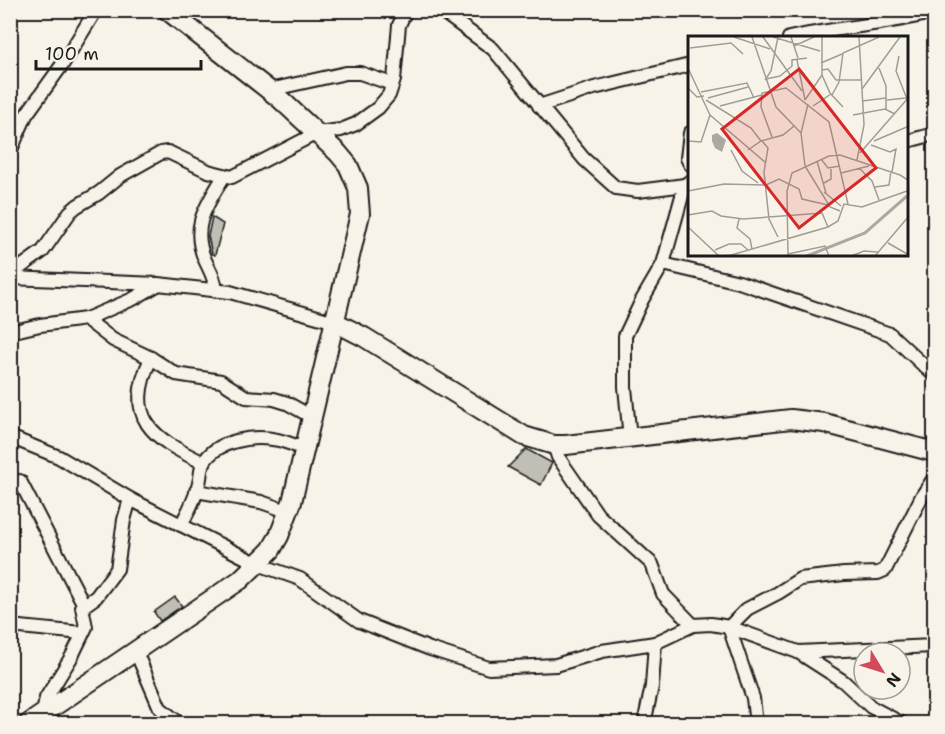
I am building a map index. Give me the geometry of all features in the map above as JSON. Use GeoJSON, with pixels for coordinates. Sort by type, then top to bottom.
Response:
{"type":"FeatureCollection","features":[{"type":"Feature","properties":{"kind":"main road"},"geometry":{"type":"LineString","coordinates":[[36,719],[240,580],[271,550],[290,512],[360,214],[358,188],[348,165],[338,153],[269,90],[167,10]]}},
{"type":"Feature","properties":{"kind":"main road"},"geometry":{"type":"LineString","coordinates":[[335,322],[364,337],[524,436],[554,446],[791,419],[824,423],[934,452]]}},
{"type":"Feature","properties":{"kind":"street"},"geometry":{"type":"LineString","coordinates":[[10,152],[27,115],[96,10]]}},
{"type":"Feature","properties":{"kind":"street"},"geometry":{"type":"LineString","coordinates":[[10,276],[43,251],[70,212],[77,206],[99,193],[120,176],[161,153],[168,152],[224,176],[232,177],[317,133],[340,130],[369,116],[389,95],[399,25],[405,10]]}},
{"type":"Feature","properties":{"kind":"street"},"geometry":{"type":"LineString","coordinates":[[440,10],[493,49],[584,159],[616,188],[644,191],[688,183],[663,264],[625,336],[625,387],[630,439]]}},
{"type":"Feature","properties":{"kind":"street"},"geometry":{"type":"LineString","coordinates":[[799,36],[934,12]]}},
{"type":"Feature","properties":{"kind":"street"},"geometry":{"type":"LineString","coordinates":[[540,106],[594,88],[688,65]]}},
{"type":"Feature","properties":{"kind":"street"},"geometry":{"type":"LineString","coordinates":[[269,90],[346,73],[360,73],[392,84]]}},
{"type":"Feature","properties":{"kind":"street"},"geometry":{"type":"LineString","coordinates":[[909,141],[934,134]]}},
{"type":"Feature","properties":{"kind":"street"},"geometry":{"type":"LineString","coordinates":[[216,291],[215,278],[205,260],[199,242],[199,222],[224,176]]}},
{"type":"Feature","properties":{"kind":"street"},"geometry":{"type":"LineString","coordinates":[[663,264],[739,282],[890,334],[934,375]]}},
{"type":"Feature","properties":{"kind":"street"},"geometry":{"type":"LineString","coordinates":[[10,276],[158,284],[230,292],[335,322]]}},
{"type":"Feature","properties":{"kind":"street"},"geometry":{"type":"LineString","coordinates":[[10,332],[40,325],[86,319],[133,299],[158,284]]}},
{"type":"Feature","properties":{"kind":"street"},"geometry":{"type":"LineString","coordinates":[[86,319],[113,340],[151,358],[176,374],[221,381],[246,397],[274,399],[287,403],[312,417]]}},
{"type":"Feature","properties":{"kind":"street"},"geometry":{"type":"LineString","coordinates":[[151,358],[140,386],[142,417],[160,439],[204,463]]}},
{"type":"Feature","properties":{"kind":"street"},"geometry":{"type":"LineString","coordinates":[[10,437],[59,457],[130,499],[258,564],[300,579],[359,621],[430,649],[489,668],[556,665],[602,651],[655,643],[693,625],[711,624],[729,627],[798,652],[845,682],[871,707],[903,723]]}},
{"type":"Feature","properties":{"kind":"street"},"geometry":{"type":"LineString","coordinates":[[181,525],[196,491],[204,463],[209,455],[219,448],[237,441],[260,438],[277,440],[305,449]]}},
{"type":"Feature","properties":{"kind":"street"},"geometry":{"type":"LineString","coordinates":[[554,446],[558,457],[598,515],[652,564],[663,594],[693,625]]}},
{"type":"Feature","properties":{"kind":"street"},"geometry":{"type":"LineString","coordinates":[[729,627],[747,609],[800,579],[878,573],[885,570],[922,496],[934,478]]}},
{"type":"Feature","properties":{"kind":"street"},"geometry":{"type":"LineString","coordinates":[[20,481],[84,605]]}},
{"type":"Feature","properties":{"kind":"street"},"geometry":{"type":"LineString","coordinates":[[196,491],[261,502],[290,512]]}},
{"type":"Feature","properties":{"kind":"street"},"geometry":{"type":"LineString","coordinates":[[36,719],[72,656],[87,624],[81,609],[96,597],[117,569],[124,519],[130,499]]}},
{"type":"Feature","properties":{"kind":"street"},"geometry":{"type":"LineString","coordinates":[[10,626],[82,633]]}},
{"type":"Feature","properties":{"kind":"street"},"geometry":{"type":"LineString","coordinates":[[729,627],[753,698],[756,723]]}},
{"type":"Feature","properties":{"kind":"street"},"geometry":{"type":"LineString","coordinates":[[644,723],[652,686],[655,643]]}},
{"type":"Feature","properties":{"kind":"street"},"geometry":{"type":"LineString","coordinates":[[798,652],[934,646]]}},
{"type":"Feature","properties":{"kind":"street"},"geometry":{"type":"LineString","coordinates":[[136,652],[160,708],[162,723]]}},
{"type":"Feature","properties":{"kind":"street"},"geometry":{"type":"LineString","coordinates":[[160,708],[180,723]]}},
{"type":"Feature","properties":{"kind":"building"},"geometry":{"type":"Polygon","coordinates":[[[212,217],[223,224],[215,255],[212,254],[208,236],[212,217]]]}},
{"type":"Feature","properties":{"kind":"building"},"geometry":{"type":"Polygon","coordinates":[[[526,449],[552,463],[541,485],[508,467],[526,449]]]}},
{"type":"Feature","properties":{"kind":"building"},"geometry":{"type":"Polygon","coordinates":[[[175,597],[182,606],[160,621],[154,612],[175,597]]]}}]}
